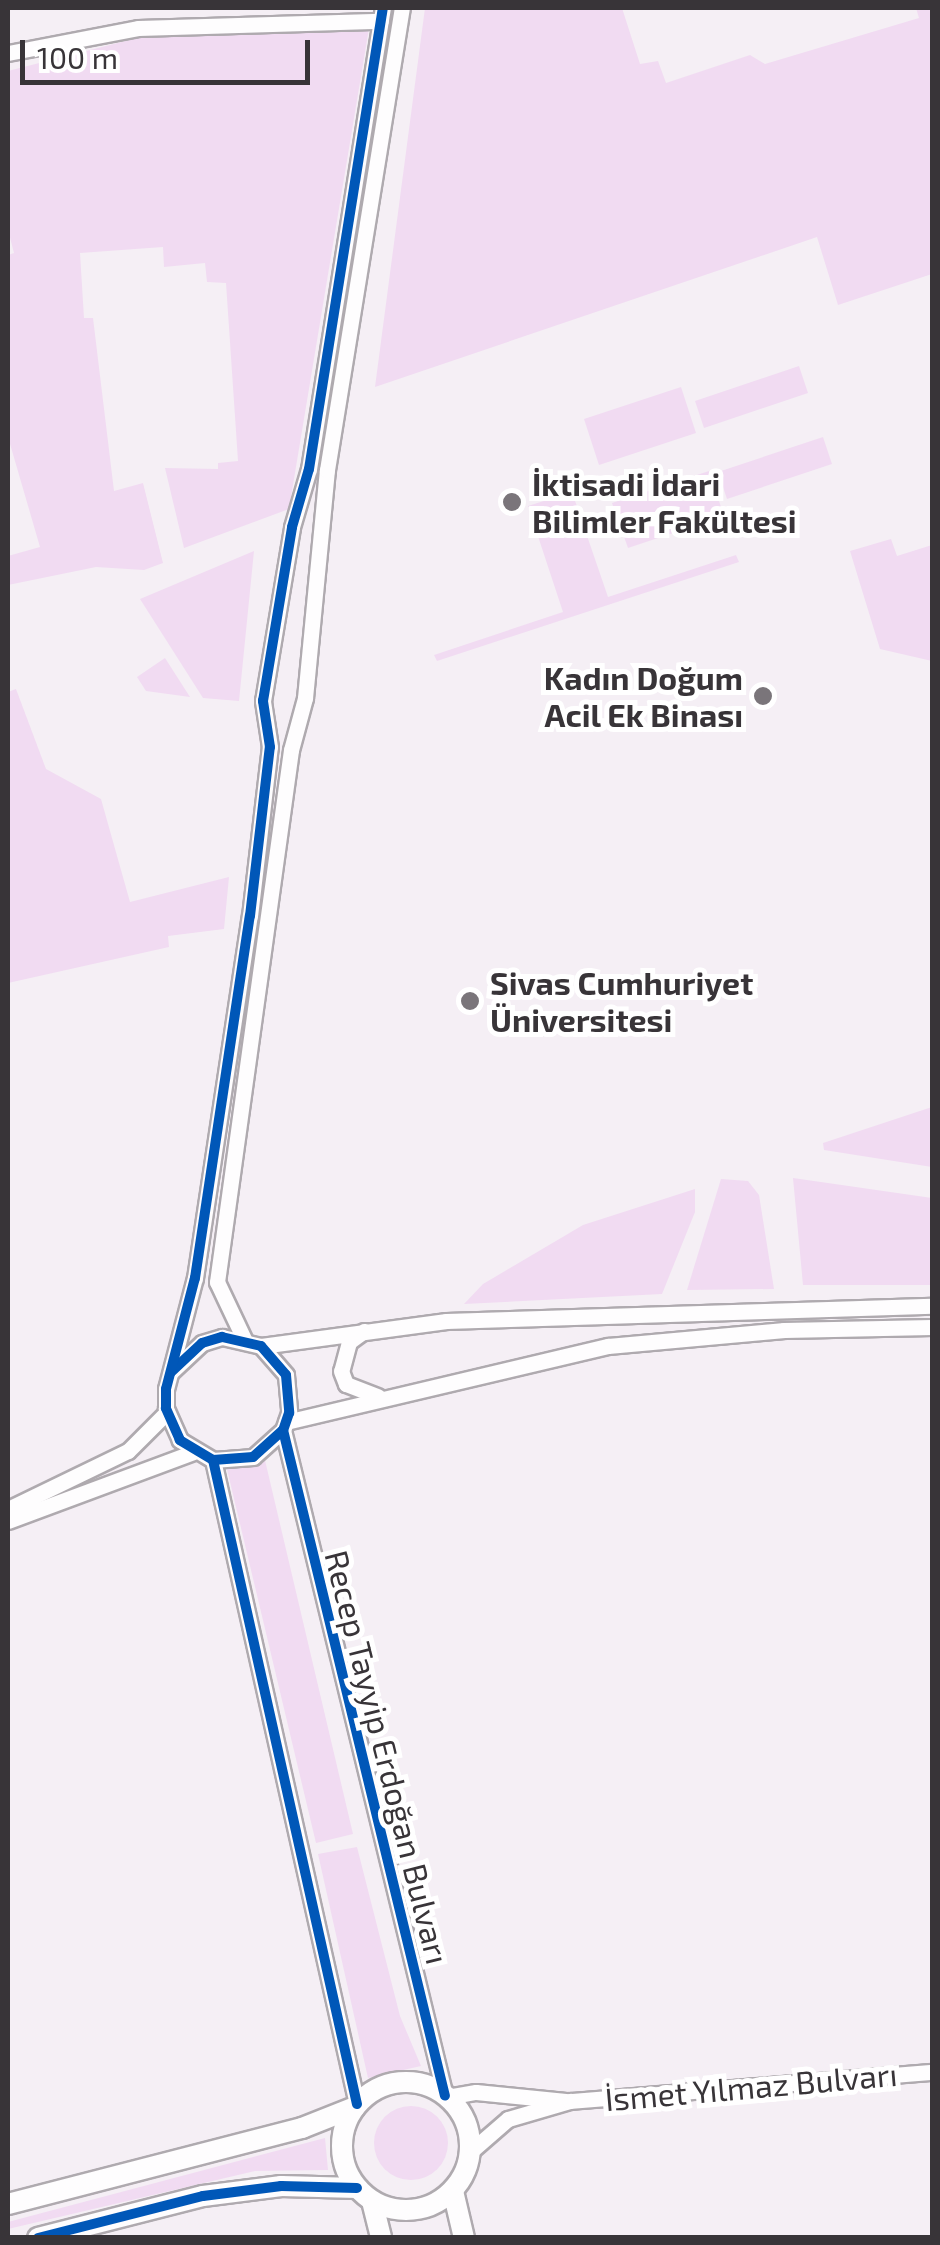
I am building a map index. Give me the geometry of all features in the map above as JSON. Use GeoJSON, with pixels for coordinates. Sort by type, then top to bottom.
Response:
{"type":"FeatureCollection","features":[{"type":"Feature","properties":{"kind":"street"},"geometry":{"type":"LineString","coordinates":[[244,1339],[217,1282],[291,750],[305,698],[328,470],[402,8]]}},
{"type":"Feature","properties":{"kind":"street"},"geometry":{"type":"LineString","coordinates":[[8,53],[138,28],[382,14],[309,468],[292,527],[262,701],[270,746],[248,932],[195,1278],[172,1372],[167,1412],[128,1451],[8,1509]]}},
{"type":"Feature","properties":{"kind":"street"},"geometry":{"type":"LineString","coordinates":[[261,1346],[371,1326],[748,1308],[932,1306]]}},
{"type":"Feature","properties":{"kind":"street"},"geometry":{"type":"LineString","coordinates":[[371,1326],[349,1342],[341,1371],[346,1384],[379,1396]]}},
{"type":"Feature","properties":{"kind":"street"},"geometry":{"type":"LineString","coordinates":[[167,1412],[194,1452],[213,1460],[253,1457],[284,1426],[379,1396],[608,1346],[767,1331],[932,1327]]}},
{"type":"Feature","properties":{"kind":"street"},"geometry":{"type":"LineString","coordinates":[[172,1372],[202,1343],[244,1339],[261,1346],[286,1375],[284,1426]]}},
{"type":"Feature","properties":{"kind":"street","name":"Recep Tayyip Erdoğan Bulvarı"},"geometry":{"type":"LineString","coordinates":[[284,1426],[446,2096]]}},
{"type":"Feature","properties":{"kind":"street"},"geometry":{"type":"LineString","coordinates":[[8,1521],[194,1452]]}},
{"type":"Feature","properties":{"kind":"street"},"geometry":{"type":"LineString","coordinates":[[213,1460],[356,2106],[342,2152],[365,2194],[381,2238]]}},
{"type":"Feature","properties":{"kind":"street","name":"İsmet Yılmaz Bulvarı"},"geometry":{"type":"LineString","coordinates":[[8,2204],[302,2128],[356,2106],[400,2082],[446,2096],[476,2092],[570,2101],[932,2072]]}},
{"type":"Feature","properties":{"kind":"street"},"geometry":{"type":"LineString","coordinates":[[446,2096],[468,2128],[470,2151]]}},
{"type":"Feature","properties":{"kind":"street","name":"İsmet Yılmaz Bulvarı"},"geometry":{"type":"LineString","coordinates":[[453,2190],[470,2151],[508,2119],[570,2101]]}},
{"type":"Feature","properties":{"kind":"street"},"geometry":{"type":"LineString","coordinates":[[38,2238],[203,2196],[281,2186],[365,2194],[413,2210],[453,2190],[464,2238]]}},
{"type":"Feature","properties":{"kind":"shaded area"},"geometry":{"type":"Polygon","coordinates":[[[425,8],[622,8],[640,64],[658,61],[666,83],[750,55],[765,64],[919,18],[916,8],[932,8],[932,274],[838,305],[817,237],[375,387],[425,8]]]}},
{"type":"Feature","properties":{"kind":"shaded area"},"geometry":{"type":"Polygon","coordinates":[[[369,28],[289,509],[184,548],[165,468],[218,469],[218,463],[238,461],[226,283],[207,282],[205,263],[164,267],[163,247],[80,253],[84,318],[93,318],[114,491],[143,483],[163,563],[144,570],[96,567],[8,585],[8,556],[40,547],[8,437],[8,255],[14,253],[8,230],[8,71],[141,37],[369,28]]]}},
{"type":"Feature","properties":{"kind":"shaded area"},"geometry":{"type":"Polygon","coordinates":[[[799,366],[808,393],[704,428],[695,401],[799,366]]]}},
{"type":"Feature","properties":{"kind":"shaded area"},"geometry":{"type":"Polygon","coordinates":[[[681,387],[696,433],[599,465],[584,419],[681,387]]]}},
{"type":"Feature","properties":{"kind":"shaded area"},"geometry":{"type":"Polygon","coordinates":[[[823,437],[832,464],[727,499],[718,472],[823,437]]]}},
{"type":"Feature","properties":{"kind":"shaded area"},"geometry":{"type":"Polygon","coordinates":[[[709,471],[724,516],[628,548],[612,503],[709,471]]]}},
{"type":"Feature","properties":{"kind":"shaded area"},"geometry":{"type":"Polygon","coordinates":[[[572,492],[608,597],[736,555],[739,562],[437,661],[434,655],[563,612],[528,506],[572,492]]]}},
{"type":"Feature","properties":{"kind":"shaded area"},"geometry":{"type":"Polygon","coordinates":[[[891,539],[897,556],[932,545],[932,661],[880,649],[850,551],[891,539]]]}},
{"type":"Feature","properties":{"kind":"shaded area"},"geometry":{"type":"Polygon","coordinates":[[[254,551],[239,701],[203,698],[140,599],[254,551]]]}},
{"type":"Feature","properties":{"kind":"shaded area"},"geometry":{"type":"Polygon","coordinates":[[[165,658],[190,697],[146,691],[137,677],[165,658]]]}},
{"type":"Feature","properties":{"kind":"shaded area"},"geometry":{"type":"Polygon","coordinates":[[[16,689],[46,769],[101,799],[130,902],[229,877],[224,929],[168,936],[169,947],[8,983],[8,692],[16,689]]]}},
{"type":"Feature","properties":{"kind":"shaded area"},"geometry":{"type":"Polygon","coordinates":[[[932,1107],[932,1167],[824,1150],[823,1143],[932,1107]]]}},
{"type":"Feature","properties":{"kind":"shaded area"},"geometry":{"type":"Polygon","coordinates":[[[793,1178],[932,1198],[932,1285],[803,1285],[793,1178]]]}},
{"type":"Feature","properties":{"kind":"shaded area"},"geometry":{"type":"Polygon","coordinates":[[[721,1179],[748,1181],[759,1195],[774,1289],[687,1290],[721,1179]]]}},
{"type":"Feature","properties":{"kind":"shaded area"},"geometry":{"type":"Polygon","coordinates":[[[695,1189],[695,1212],[662,1294],[464,1304],[483,1284],[583,1225],[695,1189]]]}},
{"type":"Feature","properties":{"kind":"shaded area"},"geometry":{"type":"Polygon","coordinates":[[[264,1456],[353,1834],[316,1843],[226,1465],[264,1456]]]}},
{"type":"Feature","properties":{"kind":"shaded area"},"geometry":{"type":"Polygon","coordinates":[[[357,1847],[400,2016],[421,2066],[368,2078],[318,1854],[357,1847]]]}},
{"type":"Feature","properties":{"kind":"shaded area"},"geometry":{"type":"Polygon","coordinates":[[[411,2106],[437,2117],[448,2143],[437,2169],[411,2180],[385,2169],[374,2143],[385,2117],[411,2106]]]}},
{"type":"Feature","properties":{"kind":"shaded area"},"geometry":{"type":"Polygon","coordinates":[[[325,2138],[328,2170],[255,2171],[8,2229],[8,2222],[325,2138]]]}},
{"type":"Feature","properties":{"kind":"cycle path"},"geometry":{"type":"LineString","coordinates":[[171,1372],[202,1343],[222,1337],[261,1346],[286,1375],[289,1413],[283,1430],[253,1457],[213,1460],[180,1440],[166,1408],[166,1389],[195,1278],[250,916],[270,747],[263,701],[292,527],[309,469],[383,8]]}},
{"type":"Feature","properties":{"kind":"cycle path"},"geometry":{"type":"LineString","coordinates":[[283,1430],[445,2096]]}},
{"type":"Feature","properties":{"kind":"cycle path"},"geometry":{"type":"LineString","coordinates":[[213,1460],[357,2104]]}},
{"type":"Feature","properties":{"kind":"cycle path"},"geometry":{"type":"LineString","coordinates":[[38,2238],[203,2196],[281,2186],[357,2188]]}},
{"type":"Feature","properties":{"kind":"place","name":"İktisadi İdari Bilimler Fakültesi"},"geometry":{"type":"Point","coordinates":[512,502]}},
{"type":"Feature","properties":{"kind":"place","name":"Kadın Doğum Acil Ek Binası"},"geometry":{"type":"Point","coordinates":[763,696]}},
{"type":"Feature","properties":{"kind":"place","name":"Sivas Cumhuriyet Üniversitesi"},"geometry":{"type":"Point","coordinates":[470,1001]}}]}
